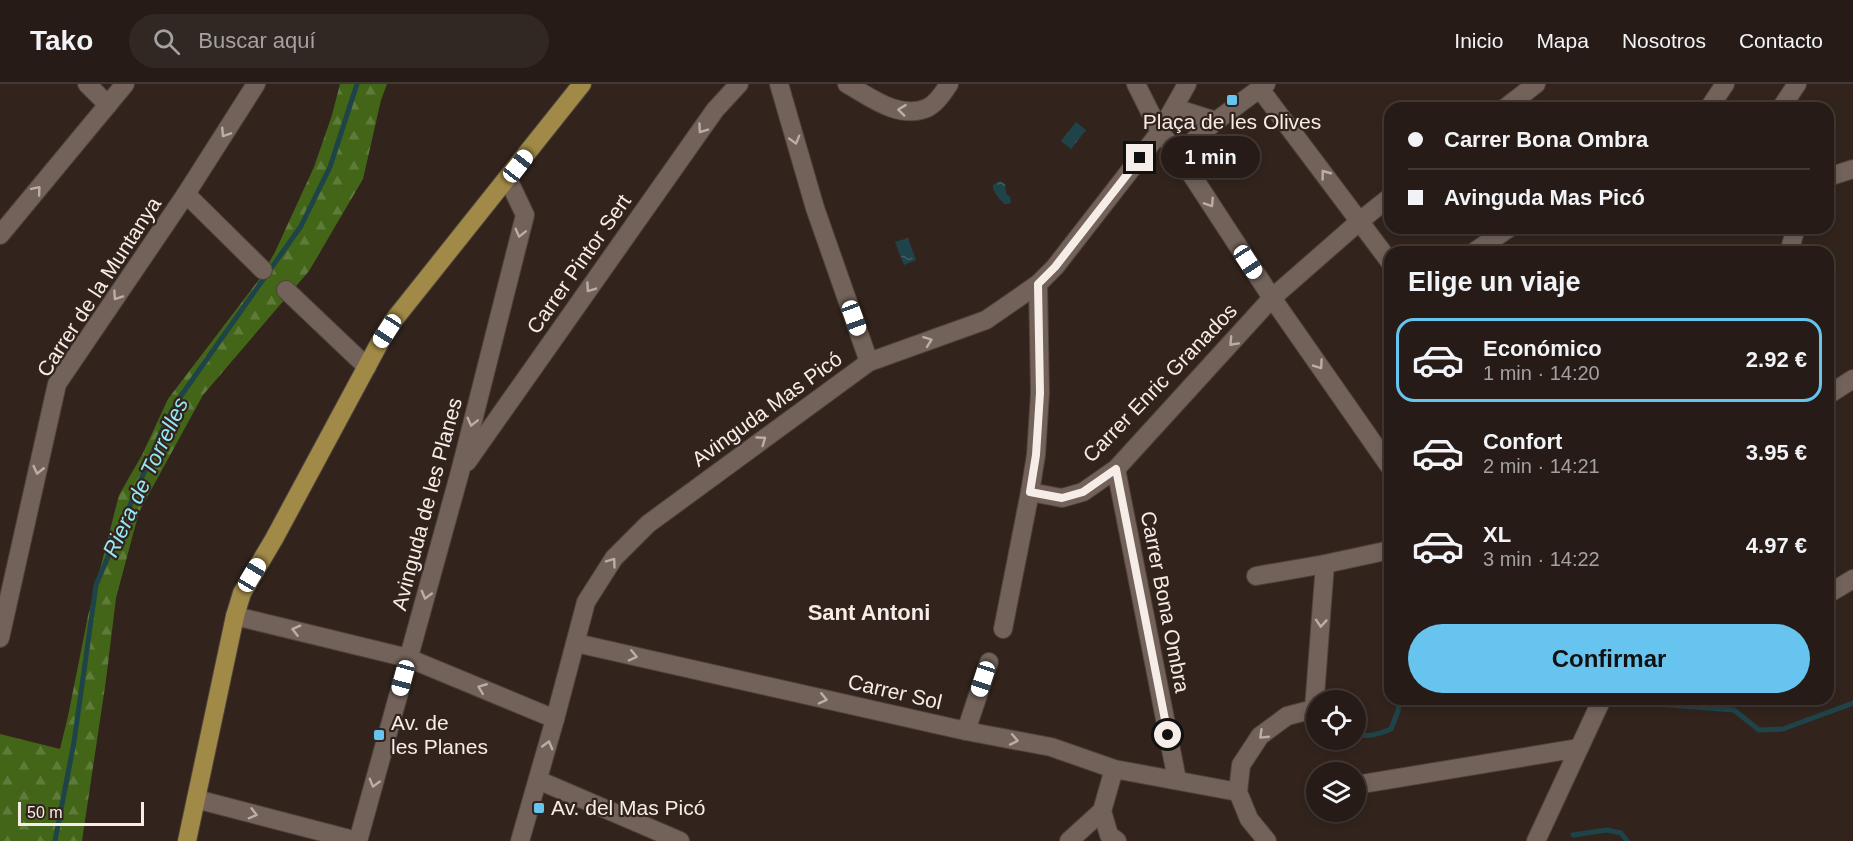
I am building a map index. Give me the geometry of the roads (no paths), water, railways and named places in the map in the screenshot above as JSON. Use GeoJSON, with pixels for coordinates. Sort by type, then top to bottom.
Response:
{"type":"FeatureCollection","features":[{"type":"Feature","properties":{"kind":"main road"},"geometry":{"type":"LineString","coordinates":[[187,841],[235,615],[242,593],[393,321],[582,84]]}},
{"type":"Feature","properties":{"kind":"street"},"geometry":{"type":"LineString","coordinates":[[87,84],[108,105]]}},
{"type":"Feature","properties":{"kind":"street"},"geometry":{"type":"LineString","coordinates":[[0,235],[125,84]]}},
{"type":"Feature","properties":{"kind":"street","name":"Carrer de la Muntanya"},"geometry":{"type":"LineString","coordinates":[[0,638],[57,384],[186,194],[256,84]]}},
{"type":"Feature","properties":{"kind":"street","name":"Carrer Pintor Sert"},"geometry":{"type":"LineString","coordinates":[[460,472],[715,110],[739,84]]}},
{"type":"Feature","properties":{"kind":"street"},"geometry":{"type":"LineString","coordinates":[[779,84],[815,208],[869,362]]}},
{"type":"Feature","properties":{"kind":"street"},"geometry":{"type":"LineString","coordinates":[[847,84],[890,108],[910,111],[928,108],[949,84]]}},
{"type":"Feature","properties":{"kind":"street"},"geometry":{"type":"LineString","coordinates":[[1137,84],[1160,132],[1178,154],[1272,298],[1384,458]]}},
{"type":"Feature","properties":{"kind":"street","name":"Avinguda Mas Picó"},"geometry":{"type":"LineString","coordinates":[[520,841],[586,602],[614,558],[648,524],[869,362],[986,320],[1038,284],[1055,267],[1160,132],[1187,84]]}},
{"type":"Feature","properties":{"kind":"street"},"geometry":{"type":"LineString","coordinates":[[1513,102],[1536,84]]}},
{"type":"Feature","properties":{"kind":"street"},"geometry":{"type":"LineString","coordinates":[[1713,102],[1725,84]]}},
{"type":"Feature","properties":{"kind":"street"},"geometry":{"type":"LineString","coordinates":[[1785,102],[1797,84]]}},
{"type":"Feature","properties":{"kind":"street"},"geometry":{"type":"LineString","coordinates":[[1178,154],[1263,86],[1384,253]]}},
{"type":"Feature","properties":{"kind":"street"},"geometry":{"type":"LineString","coordinates":[[1175,108],[1216,122]]}},
{"type":"Feature","properties":{"kind":"street"},"geometry":{"type":"LineString","coordinates":[[1834,175],[1853,169]]}},
{"type":"Feature","properties":{"kind":"street","name":"Avinguda de les Planes"},"geometry":{"type":"LineString","coordinates":[[358,841],[460,472],[525,215],[508,179]]}},
{"type":"Feature","properties":{"kind":"street"},"geometry":{"type":"LineString","coordinates":[[186,194],[263,270]]}},
{"type":"Feature","properties":{"kind":"street","name":"Carrer Enric Granados"},"geometry":{"type":"LineString","coordinates":[[1030,492],[1062,498],[1083,492],[1116,469],[1272,298],[1384,202]]}},
{"type":"Feature","properties":{"kind":"street"},"geometry":{"type":"LineString","coordinates":[[1483,246],[1500,234]]}},
{"type":"Feature","properties":{"kind":"street"},"geometry":{"type":"LineString","coordinates":[[1003,629],[1036,455],[1040,393],[1038,284]]}},
{"type":"Feature","properties":{"kind":"street"},"geometry":{"type":"LineString","coordinates":[[286,290],[367,367]]}},
{"type":"Feature","properties":{"kind":"street"},"geometry":{"type":"LineString","coordinates":[[1834,391],[1853,379]]}},
{"type":"Feature","properties":{"kind":"street","name":"Carrer Bona Ombra"},"geometry":{"type":"LineString","coordinates":[[1116,469],[1177,780]]}},
{"type":"Feature","properties":{"kind":"street"},"geometry":{"type":"LineString","coordinates":[[1256,576],[1384,551]]}},
{"type":"Feature","properties":{"kind":"street"},"geometry":{"type":"LineString","coordinates":[[1268,841],[1249,819],[1238,792],[1241,765],[1260,736],[1287,716],[1314,709],[1325,564]]}},
{"type":"Feature","properties":{"kind":"street"},"geometry":{"type":"LineString","coordinates":[[1834,590],[1853,579]]}},
{"type":"Feature","properties":{"kind":"street"},"geometry":{"type":"LineString","coordinates":[[235,615],[408,658],[555,719]]}},
{"type":"Feature","properties":{"kind":"street","name":"Carrer Sol"},"geometry":{"type":"LineString","coordinates":[[576,643],[966,731],[1051,747],[1114,769],[1238,792]]}},
{"type":"Feature","properties":{"kind":"street"},"geometry":{"type":"LineString","coordinates":[[966,731],[989,662]]}},
{"type":"Feature","properties":{"kind":"street"},"geometry":{"type":"LineString","coordinates":[[1536,841],[1599,705]]}},
{"type":"Feature","properties":{"kind":"street"},"geometry":{"type":"LineString","coordinates":[[1366,783],[1579,748]]}},
{"type":"Feature","properties":{"kind":"street"},"geometry":{"type":"LineString","coordinates":[[1069,841],[1102,811],[1114,769]]}},
{"type":"Feature","properties":{"kind":"street"},"geometry":{"type":"LineString","coordinates":[[538,780],[680,841]]}},
{"type":"Feature","properties":{"kind":"street"},"geometry":{"type":"LineString","coordinates":[[196,799],[358,841]]}},
{"type":"Feature","properties":{"kind":"street"},"geometry":{"type":"LineString","coordinates":[[1102,811],[1109,835],[1116,841]]}},
{"type":"Feature","properties":{"kind":"water"},"geometry":{"type":"Polygon","coordinates":[[[1076,122],[1086,130],[1071,149],[1061,141],[1076,122]]]}},
{"type":"Feature","properties":{"kind":"water"},"geometry":{"type":"Polygon","coordinates":[[[1000,181],[1005,184],[1006,193],[1011,202],[1009,204],[1004,204],[993,189],[993,185],[1000,181]]]}},
{"type":"Feature","properties":{"kind":"water"},"geometry":{"type":"Polygon","coordinates":[[[908,238],[916,260],[904,265],[895,242],[908,238]]]}},
{"type":"Feature","properties":{"kind":"waterway","name":"Riera de Torrelles"},"geometry":{"type":"LineString","coordinates":[[55,841],[74,742],[96,585],[163,428],[178,400],[301,226],[330,167],[357,84]]}},
{"type":"Feature","properties":{"kind":"waterway"},"geometry":{"type":"LineString","coordinates":[[1668,705],[1734,710],[1759,730],[1783,729],[1853,703]]}},
{"type":"Feature","properties":{"kind":"waterway"},"geometry":{"type":"LineString","coordinates":[[1366,736],[1391,729],[1399,705]]}},
{"type":"Feature","properties":{"kind":"waterway"},"geometry":{"type":"LineString","coordinates":[[1573,835],[1607,830],[1621,833],[1627,841]]}},
{"type":"Feature","properties":{"kind":"place","name":"Plaça de les Olives"},"geometry":{"type":"Point","coordinates":[1232,100]}},
{"type":"Feature","properties":{"kind":"place","name":"Av. de les Planes"},"geometry":{"type":"Point","coordinates":[379,735]}},
{"type":"Feature","properties":{"kind":"place","name":"Av. del Mas Picó"},"geometry":{"type":"Point","coordinates":[539,808]}},
{"type":"Feature","properties":{"kind":"district","name":"Sant Antoni"},"geometry":{"type":"Point","coordinates":[869,612]}}]}
